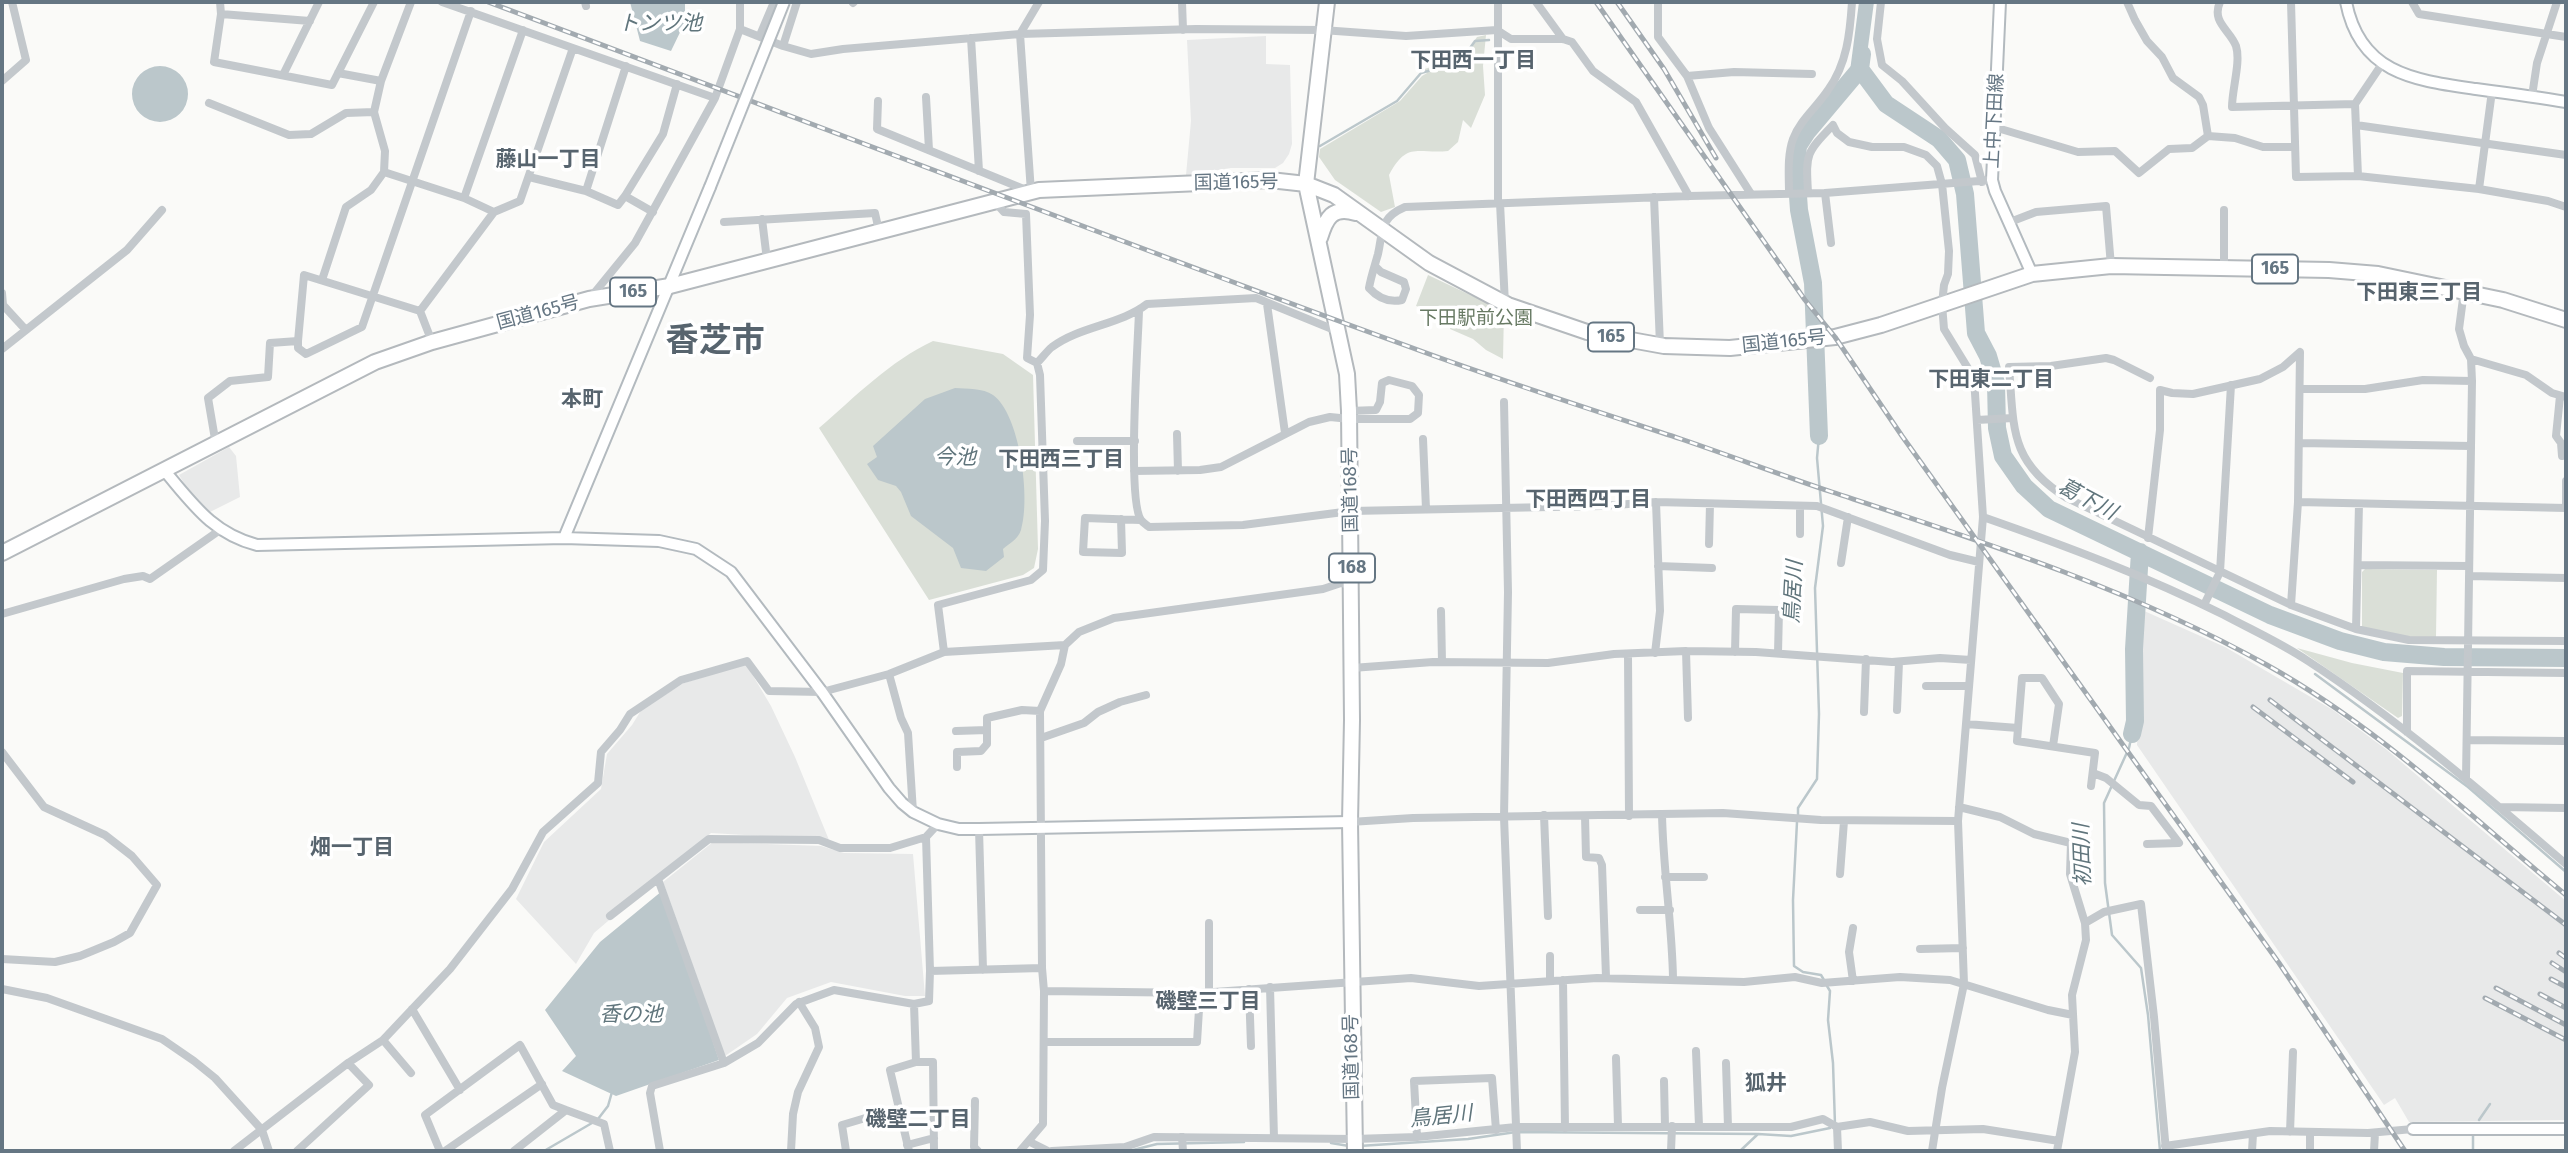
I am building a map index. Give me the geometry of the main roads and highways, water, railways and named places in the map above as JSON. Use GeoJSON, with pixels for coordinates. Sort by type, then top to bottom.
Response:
{"type":"FeatureCollection","features":[{"type":"Feature","properties":{"kind":"highway","name":"国道168号"},"geometry":{"type":"LineString","coordinates":[[1327,2],[1306,184],[1347,374],[1350,415],[1350,822],[1354,1145]]}},
{"type":"Feature","properties":{"kind":"highway","name":"国道165号"},"geometry":{"type":"LineString","coordinates":[[2,553],[375,362],[432,342],[589,299],[670,286],[1052,188],[1270,180],[1306,184],[1334,195],[1439,270],[1505,304],[1587,332],[1660,345],[1730,348],[1820,340],[1881,325],[2032,274],[2110,266],[2378,274],[2502,300],[2566,320]]}},
{"type":"Feature","properties":{"kind":"highway"},"geometry":{"type":"LineString","coordinates":[[1319,241],[1326,219],[1332,214],[1349,211],[1358,213]]}},
{"type":"Feature","properties":{"kind":"water","name":"トンツ池"},"geometry":{"type":"Polygon","coordinates":[[[630,2],[685,2],[685,22],[671,51],[640,41],[630,2]]]}},
{"type":"Feature","properties":{"kind":"water"},"geometry":{"type":"Polygon","coordinates":[[[1859,2],[1874,2],[1866,62],[1869,74],[1857,80],[1850,71],[1859,2]]]}},
{"type":"Feature","properties":{"kind":"water"},"geometry":{"type":"Polygon","coordinates":[[[160,66],[171,68],[180,74],[186,83],[186,105],[180,114],[171,120],[160,122],[149,120],[140,114],[134,105],[132,94],[134,83],[140,74],[149,68],[160,66]]]}},
{"type":"Feature","properties":{"kind":"water","name":"今池"},"geometry":{"type":"Polygon","coordinates":[[[955,388],[980,390],[993,395],[1010,420],[1021,458],[1025,499],[1021,530],[1003,549],[1004,557],[986,571],[961,568],[953,548],[911,516],[896,486],[878,480],[867,464],[877,457],[873,446],[925,399],[955,388]]]}},
{"type":"Feature","properties":{"kind":"water","name":"香の池"},"geometry":{"type":"Polygon","coordinates":[[[662,891],[719,1060],[616,1096],[562,1071],[576,1056],[545,1010],[600,942],[662,891]]]}},
{"type":"Feature","properties":{"kind":"waterway"},"geometry":{"type":"LineString","coordinates":[[1320,146],[1397,101],[1421,73],[1460,62],[1475,41],[1489,40]]}},
{"type":"Feature","properties":{"kind":"waterway","name":"葛下川"},"geometry":{"type":"LineString","coordinates":[[1862,54],[1860,69],[1886,104],[1939,139],[1957,160],[1965,194],[1976,333],[1988,356],[1996,383],[1997,428],[2003,456],[2024,486],[2049,509],[2270,615],[2340,641],[2384,652],[2444,657],[2566,658]]}},
{"type":"Feature","properties":{"kind":"waterway","name":"鳥居川"},"geometry":{"type":"LineString","coordinates":[[1819,436],[1813,283],[1799,210],[1796,168],[1798,146],[1860,69]]}},
{"type":"Feature","properties":{"kind":"waterway","name":"鳥居川"},"geometry":{"type":"LineString","coordinates":[[1798,815],[1798,808],[1817,779],[1819,714],[1815,588],[1823,526],[1817,458],[1819,436]]}},
{"type":"Feature","properties":{"kind":"waterway","name":"初田川"},"geometry":{"type":"LineString","coordinates":[[2132,734],[2135,721],[2134,649],[2140,552]]}},
{"type":"Feature","properties":{"kind":"waterway"},"geometry":{"type":"LineString","coordinates":[[2315,674],[2468,787],[2566,872]]}},
{"type":"Feature","properties":{"kind":"waterway","name":"初田川"},"geometry":{"type":"LineString","coordinates":[[2132,734],[2129,748],[2104,803],[2105,883],[2112,935],[2141,968],[2148,1015],[2160,1151]]}},
{"type":"Feature","properties":{"kind":"waterway","name":"鳥居川"},"geometry":{"type":"LineString","coordinates":[[1797,822],[1793,900],[1794,966],[1803,972],[1821,975],[1824,980]]}},
{"type":"Feature","properties":{"kind":"waterway","name":"鳥居川"},"geometry":{"type":"LineString","coordinates":[[1827,986],[1830,991],[1828,1020],[1833,1063],[1835,1125]]}},
{"type":"Feature","properties":{"kind":"waterway"},"geometry":{"type":"LineString","coordinates":[[598,1119],[608,1106],[612,1092]]}},
{"type":"Feature","properties":{"kind":"waterway"},"geometry":{"type":"LineString","coordinates":[[2479,1120],[2490,1104]]}},
{"type":"Feature","properties":{"kind":"waterway"},"geometry":{"type":"LineString","coordinates":[[544,1151],[592,1123]]}},
{"type":"Feature","properties":{"kind":"waterway"},"geometry":{"type":"LineString","coordinates":[[1740,1151],[1758,1134],[1791,1136],[1830,1128]]}},
{"type":"Feature","properties":{"kind":"waterway","name":"鳥居川"},"geometry":{"type":"LineString","coordinates":[[1359,1146],[1468,1139],[1516,1132],[1757,1134]]}},
{"type":"Feature","properties":{"kind":"waterway"},"geometry":{"type":"LineString","coordinates":[[2473,1134],[2473,1151]]}},
{"type":"Feature","properties":{"kind":"waterway","name":"鳥居川"},"geometry":{"type":"LineString","coordinates":[[1129,1151],[1157,1144],[1244,1142]]}},
{"type":"Feature","properties":{"kind":"waterway","name":"鳥居川"},"geometry":{"type":"LineString","coordinates":[[1331,1143],[1349,1146]]}},
{"type":"Feature","properties":{"kind":"railway"},"geometry":{"type":"LineString","coordinates":[[488,2],[1410,347],[1999,548],[2162,612],[2267,665],[2347,716],[2422,773],[2566,895]]}},
{"type":"Feature","properties":{"kind":"railway"},"geometry":{"type":"LineString","coordinates":[[1596,2],[1805,300],[1835,337],[1902,436],[2279,963],[2405,1151]]}},
{"type":"Feature","properties":{"kind":"railway"},"geometry":{"type":"LineString","coordinates":[[1617,2],[1664,69],[1716,158]]}},
{"type":"Feature","properties":{"kind":"railway"},"geometry":{"type":"LineString","coordinates":[[2270,700],[2566,925]]}},
{"type":"Feature","properties":{"kind":"railway"},"geometry":{"type":"LineString","coordinates":[[2253,707],[2353,782]]}},
{"type":"Feature","properties":{"kind":"railway"},"geometry":{"type":"LineString","coordinates":[[2559,953],[2566,958]]}},
{"type":"Feature","properties":{"kind":"railway"},"geometry":{"type":"LineString","coordinates":[[2552,963],[2566,972]]}},
{"type":"Feature","properties":{"kind":"railway"},"geometry":{"type":"LineString","coordinates":[[2551,979],[2566,987]]}},
{"type":"Feature","properties":{"kind":"railway"},"geometry":{"type":"LineString","coordinates":[[2496,988],[2566,1025]]}},
{"type":"Feature","properties":{"kind":"railway"},"geometry":{"type":"LineString","coordinates":[[2540,994],[2566,1008]]}},
{"type":"Feature","properties":{"kind":"railway"},"geometry":{"type":"LineString","coordinates":[[2485,998],[2566,1040]]}},
{"type":"Feature","properties":{"kind":"district","name":"下田西一丁目"},"geometry":{"type":"Point","coordinates":[1473,61]}},
{"type":"Feature","properties":{"kind":"district","name":"藤山一丁目"},"geometry":{"type":"Point","coordinates":[548,160]}},
{"type":"Feature","properties":{"kind":"district","name":"下田東三丁目"},"geometry":{"type":"Point","coordinates":[2419,293]}},
{"type":"Feature","properties":{"kind":"district","name":"香芝市"},"geometry":{"type":"Point","coordinates":[715,342]}},
{"type":"Feature","properties":{"kind":"district","name":"下田東二丁目"},"geometry":{"type":"Point","coordinates":[1991,380]}},
{"type":"Feature","properties":{"kind":"district","name":"本町"},"geometry":{"type":"Point","coordinates":[582,400]}},
{"type":"Feature","properties":{"kind":"district","name":"下田西三丁目"},"geometry":{"type":"Point","coordinates":[1061,460]}},
{"type":"Feature","properties":{"kind":"district","name":"下田西四丁目"},"geometry":{"type":"Point","coordinates":[1588,500]}},
{"type":"Feature","properties":{"kind":"district","name":"畑一丁目"},"geometry":{"type":"Point","coordinates":[352,848]}},
{"type":"Feature","properties":{"kind":"district","name":"磯壁三丁目"},"geometry":{"type":"Point","coordinates":[1208,1002]}},
{"type":"Feature","properties":{"kind":"district","name":"狐井"},"geometry":{"type":"Point","coordinates":[1766,1084]}},
{"type":"Feature","properties":{"kind":"district","name":"磯壁二丁目"},"geometry":{"type":"Point","coordinates":[918,1120]}},
{"type":"Feature","properties":{"kind":"park label","name":"下田駅前公園"},"geometry":{"type":"Point","coordinates":[1476,319]}}]}
